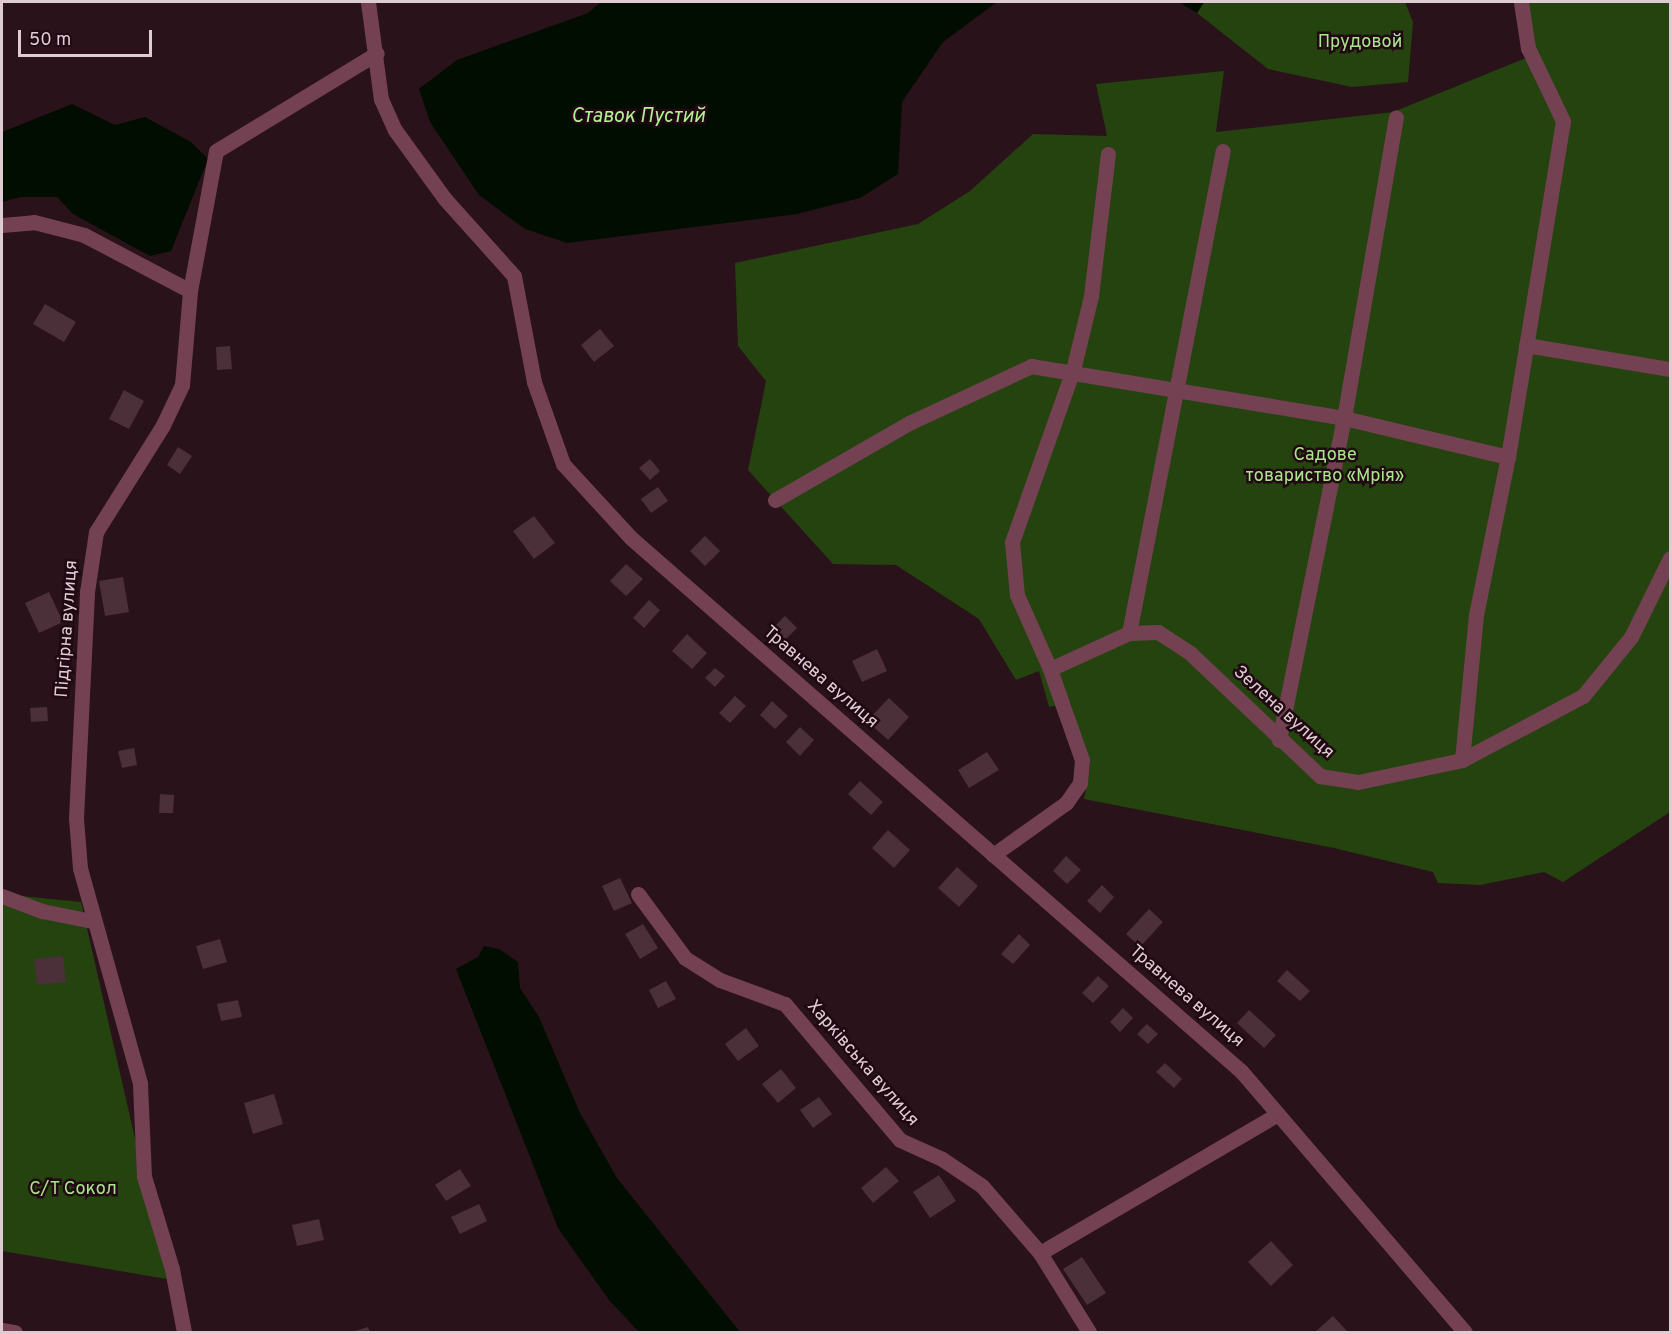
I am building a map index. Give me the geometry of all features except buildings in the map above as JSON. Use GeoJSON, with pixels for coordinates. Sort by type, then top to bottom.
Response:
{"type":"FeatureCollection","features":[{"type":"Feature","properties":{"kind":"street","name":"Травнева вулиця"},"geometry":{"type":"LineString","coordinates":[[368,2],[377,53],[381,99],[395,130],[445,200],[514,276],[534,382],[563,464],[631,538],[1241,1071],[1276,1115],[1465,1332]]}},
{"type":"Feature","properties":{"kind":"street"},"geometry":{"type":"LineString","coordinates":[[1462,760],[1476,615],[1508,457],[1563,121],[1528,48],[1521,2]]}},
{"type":"Feature","properties":{"kind":"street","name":"Підгірна вулиця"},"geometry":{"type":"LineString","coordinates":[[184,1332],[172,1269],[144,1176],[140,1083],[92,921],[80,868],[76,818],[87,592],[94,542],[96,532],[164,424],[182,386],[190,291],[216,151],[377,53]]}},
{"type":"Feature","properties":{"kind":"street"},"geometry":{"type":"LineString","coordinates":[[1279,740],[1344,418],[1396,117]]}},
{"type":"Feature","properties":{"kind":"street"},"geometry":{"type":"LineString","coordinates":[[1129,633],[1222,151]]}},
{"type":"Feature","properties":{"kind":"street"},"geometry":{"type":"LineString","coordinates":[[993,855],[1066,803],[1080,783],[1082,760],[1050,669],[1017,595],[1012,542],[1073,370],[1091,296],[1108,154]]}},
{"type":"Feature","properties":{"kind":"street"},"geometry":{"type":"LineString","coordinates":[[2,225],[34,222],[84,235],[190,291]]}},
{"type":"Feature","properties":{"kind":"street"},"geometry":{"type":"LineString","coordinates":[[1526,345],[1671,369]]}},
{"type":"Feature","properties":{"kind":"street"},"geometry":{"type":"LineString","coordinates":[[776,500],[909,423],[1031,366],[1073,370],[1344,418],[1508,457]]}},
{"type":"Feature","properties":{"kind":"street","name":"Зелена вулиця"},"geometry":{"type":"LineString","coordinates":[[1050,669],[1129,633],[1158,632],[1190,653],[1279,740],[1320,776],[1358,782],[1462,760],[1583,696],[1631,637],[1671,558]]}},
{"type":"Feature","properties":{"kind":"street","name":"Харківська вулиця"},"geometry":{"type":"LineString","coordinates":[[638,894],[685,958],[720,980],[784,1004],[900,1140],[942,1159],[982,1185],[1040,1253],[1089,1332]]}},
{"type":"Feature","properties":{"kind":"street"},"geometry":{"type":"LineString","coordinates":[[2,896],[42,911],[92,921]]}},
{"type":"Feature","properties":{"kind":"street"},"geometry":{"type":"LineString","coordinates":[[1040,1253],[1276,1115]]}},
{"type":"Feature","properties":{"kind":"street"},"geometry":{"type":"LineString","coordinates":[[2,1330],[15,1332]]}},
{"type":"Feature","properties":{"kind":"green space","name":"Прудовой"},"geometry":{"type":"Polygon","coordinates":[[[1204,2],[1405,2],[1413,22],[1408,82],[1352,87],[1268,69],[1197,13],[1204,2]]]}},
{"type":"Feature","properties":{"kind":"green space","name":"Садове товариство «Мрія»"},"geometry":{"type":"Polygon","coordinates":[[[1520,2],[1670,2],[1670,812],[1563,882],[1544,872],[1480,885],[1438,883],[1433,872],[1334,848],[1084,799],[1090,766],[1070,702],[1049,707],[1039,671],[1016,680],[979,619],[896,565],[833,564],[748,470],[766,381],[738,346],[735,263],[918,224],[970,191],[1033,134],[1107,136],[1096,84],[1224,71],[1216,132],[1393,112],[1531,56],[1520,2]]]}},
{"type":"Feature","properties":{"kind":"green space","name":"С/Т Сокол"},"geometry":{"type":"Polygon","coordinates":[[[2,894],[81,902],[167,1279],[2,1251],[2,894]]]}},
{"type":"Feature","properties":{"kind":"water","name":"Ставок Пустий"},"geometry":{"type":"Polygon","coordinates":[[[601,2],[997,2],[943,42],[902,102],[898,174],[860,198],[797,214],[567,243],[525,229],[479,195],[430,122],[419,89],[457,60],[588,13],[601,2]]]}},
{"type":"Feature","properties":{"kind":"water"},"geometry":{"type":"Polygon","coordinates":[[[1179,2],[1204,2],[1197,13],[1179,2]]]}},
{"type":"Feature","properties":{"kind":"water"},"geometry":{"type":"Polygon","coordinates":[[[72,104],[115,125],[145,117],[191,142],[208,159],[171,251],[150,256],[73,214],[57,197],[20,197],[2,202],[2,132],[72,104]]]}},
{"type":"Feature","properties":{"kind":"water"},"geometry":{"type":"Polygon","coordinates":[[[484,946],[499,949],[518,962],[520,988],[539,1017],[580,1113],[617,1178],[740,1332],[639,1332],[609,1300],[558,1228],[456,969],[478,957],[484,946]]]}}]}
